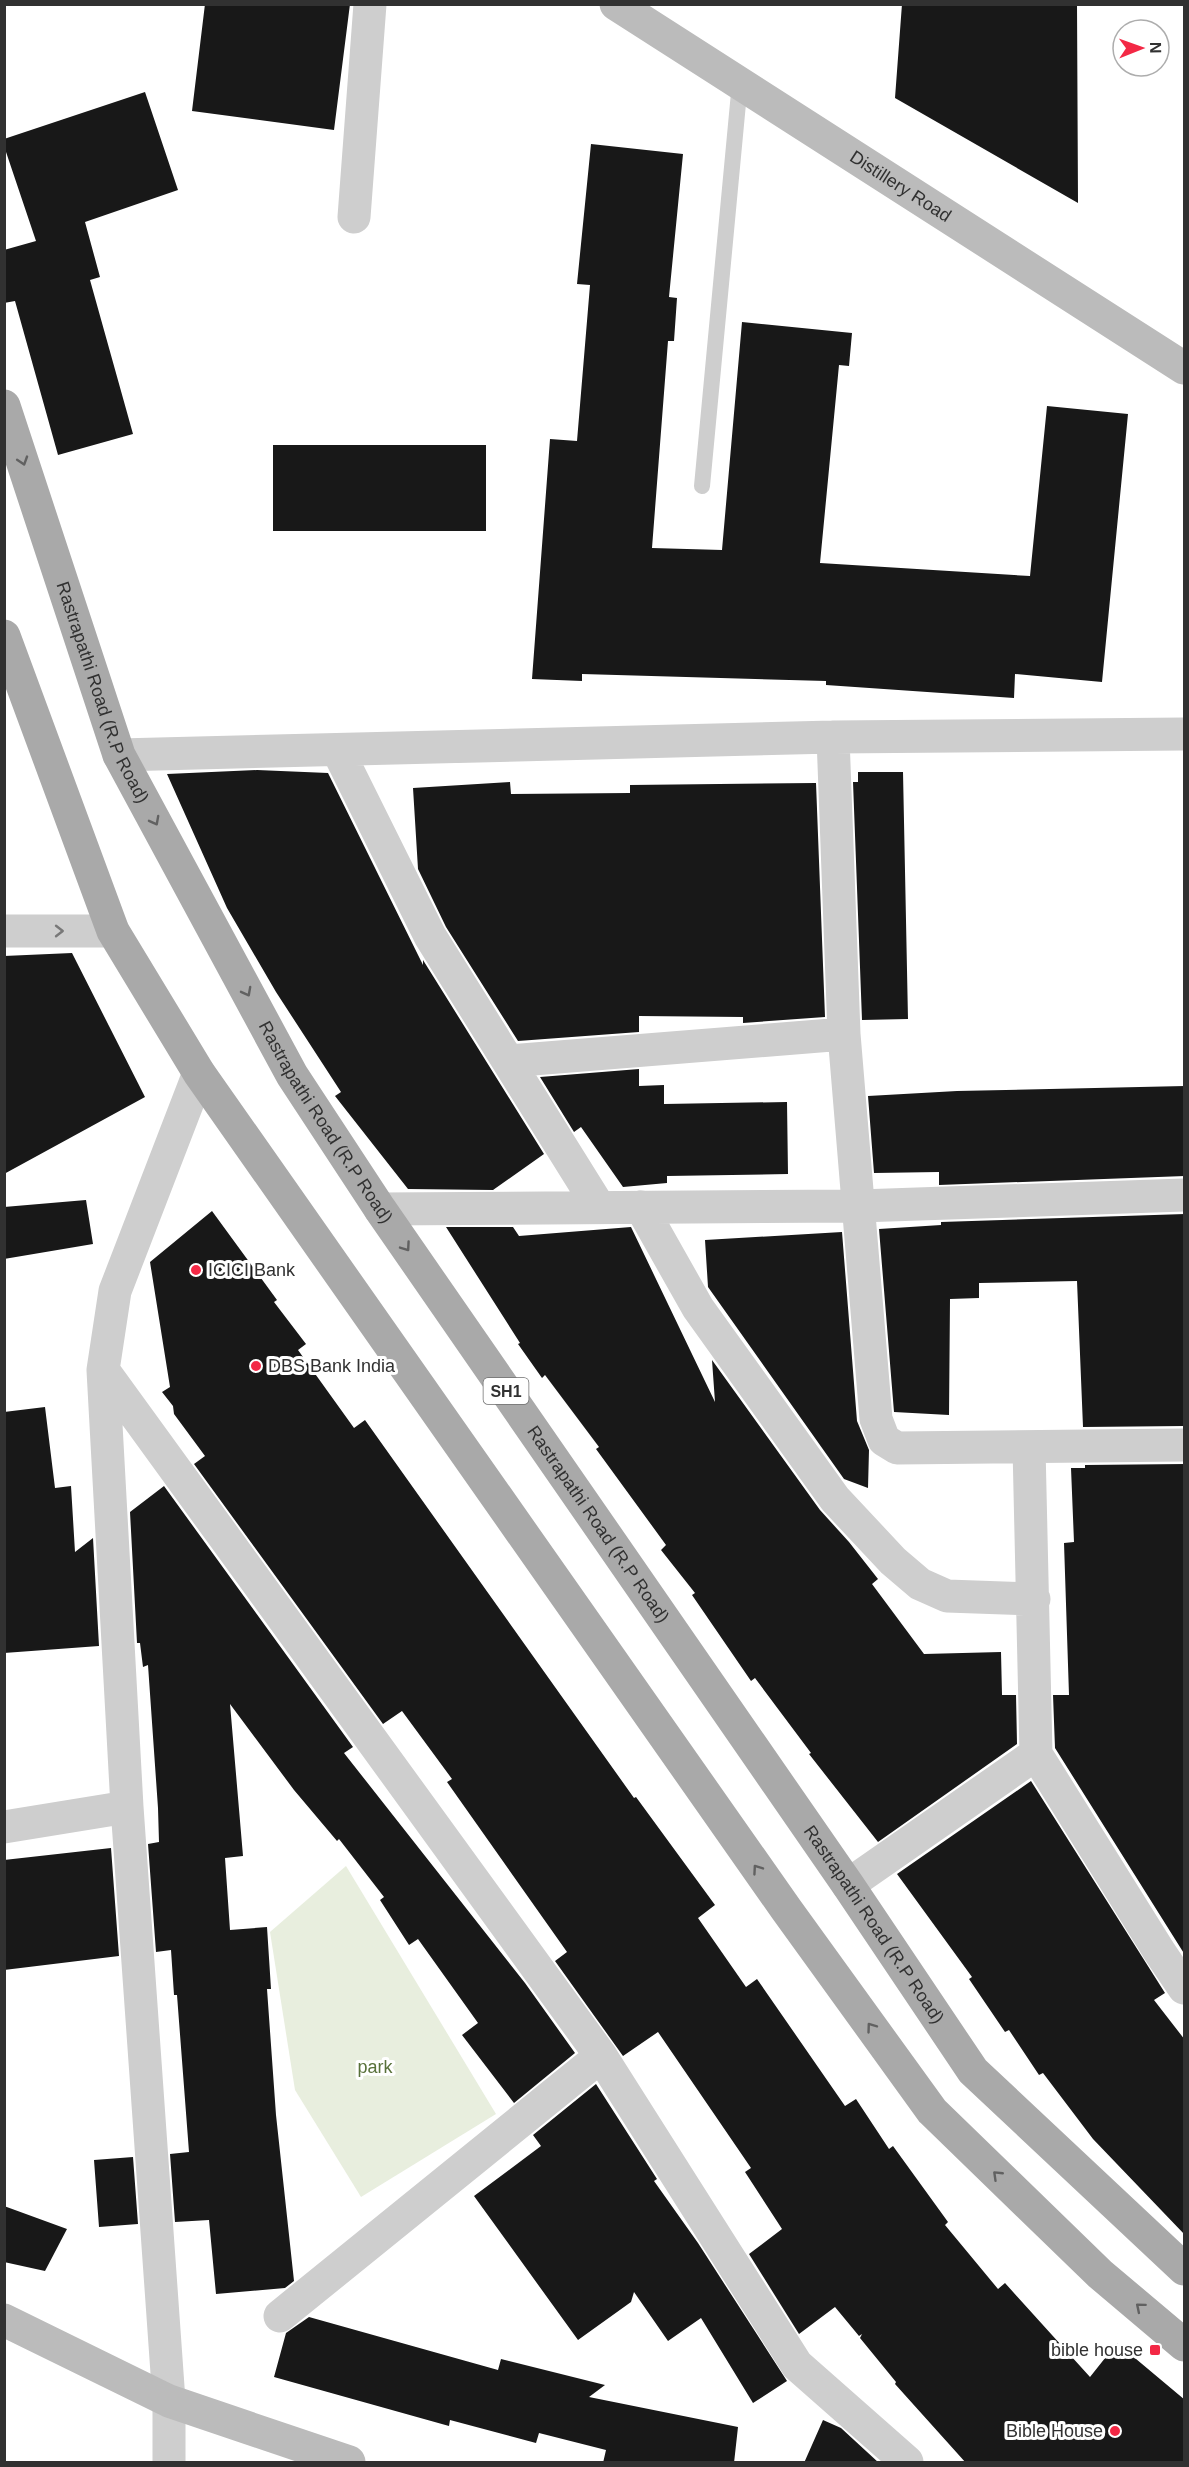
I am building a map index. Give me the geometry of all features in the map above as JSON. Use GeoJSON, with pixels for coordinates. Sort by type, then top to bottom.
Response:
{"type":"FeatureCollection","features":[{"type":"Feature","properties":{"kind":"main road","name":"Rastrapathi Road (R.P Road)"},"geometry":{"type":"LineString","coordinates":[[4,406],[119,755],[292,1075],[380,1209],[848,1885],[973,2071],[1185,2269]]}},
{"type":"Feature","properties":{"kind":"main road"},"geometry":{"type":"LineString","coordinates":[[4,636],[113,931],[199,1073],[779,1900],[932,2111],[1100,2274],[1185,2345]]}},
{"type":"Feature","properties":{"kind":"street"},"geometry":{"type":"LineString","coordinates":[[354,217],[370,4]]}},
{"type":"Feature","properties":{"kind":"street","name":"Distillery Road"},"geometry":{"type":"LineString","coordinates":[[616,4],[1185,368]]}},
{"type":"Feature","properties":{"kind":"street"},"geometry":{"type":"LineString","coordinates":[[119,755],[832,737],[1185,734]]}},
{"type":"Feature","properties":{"kind":"street"},"geometry":{"type":"LineString","coordinates":[[832,737],[844,1034],[876,1419],[884,1440],[897,1448],[1185,1445]]}},
{"type":"Feature","properties":{"kind":"street"},"geometry":{"type":"LineString","coordinates":[[338,751],[430,936],[599,1207]]}},
{"type":"Feature","properties":{"kind":"street"},"geometry":{"type":"LineString","coordinates":[[4,931],[113,931]]}},
{"type":"Feature","properties":{"kind":"street"},"geometry":{"type":"LineString","coordinates":[[508,1061],[844,1034]]}},
{"type":"Feature","properties":{"kind":"street"},"geometry":{"type":"LineString","coordinates":[[169,2463],[169,2401],[127,1807],[103,1370],[115,1291],[199,1073]]}},
{"type":"Feature","properties":{"kind":"street"},"geometry":{"type":"LineString","coordinates":[[380,1209],[859,1206],[1185,1195]]}},
{"type":"Feature","properties":{"kind":"street"},"geometry":{"type":"LineString","coordinates":[[641,1207],[698,1308],[835,1499],[893,1561],[920,1584],[947,1596],[1034,1599]]}},
{"type":"Feature","properties":{"kind":"street"},"geometry":{"type":"LineString","coordinates":[[103,1370],[601,2056],[797,2365],[907,2463]]}},
{"type":"Feature","properties":{"kind":"street"},"geometry":{"type":"LineString","coordinates":[[1029,1447],[1036,1754],[1185,1988]]}},
{"type":"Feature","properties":{"kind":"street"},"geometry":{"type":"LineString","coordinates":[[848,1885],[1036,1754]]}},
{"type":"Feature","properties":{"kind":"street"},"geometry":{"type":"LineString","coordinates":[[4,1827],[127,1807]]}},
{"type":"Feature","properties":{"kind":"street"},"geometry":{"type":"LineString","coordinates":[[280,2316],[601,2056]]}},
{"type":"Feature","properties":{"kind":"street"},"geometry":{"type":"LineString","coordinates":[[4,2320],[169,2401],[349,2463]]}},
{"type":"Feature","properties":{"kind":"lane"},"geometry":{"type":"LineString","coordinates":[[702,486],[740,82]]}},
{"type":"Feature","properties":{"kind":"green space","name":"park"},"geometry":{"type":"Polygon","coordinates":[[[346,1866],[496,2114],[361,2197],[295,2090],[270,1932],[346,1866]]]}},
{"type":"Feature","properties":{"kind":"building"},"geometry":{"type":"Polygon","coordinates":[[[205,4],[350,4],[334,130],[192,111],[205,4]]]}},
{"type":"Feature","properties":{"kind":"building"},"geometry":{"type":"Polygon","coordinates":[[[902,4],[1077,4],[1078,203],[895,98],[902,4]]]}},
{"type":"Feature","properties":{"kind":"building"},"geometry":{"type":"Polygon","coordinates":[[[145,92],[178,190],[85,222],[100,277],[90,280],[133,434],[58,455],[15,301],[4,303],[4,250],[36,241],[4,146],[4,139],[145,92]]]}},
{"type":"Feature","properties":{"kind":"building"},"geometry":{"type":"Polygon","coordinates":[[[591,144],[683,154],[669,297],[677,298],[674,341],[668,341],[652,548],[722,550],[742,322],[852,333],[849,366],[839,365],[820,563],[1030,576],[1047,406],[1128,414],[1102,682],[1015,674],[1014,698],[826,685],[826,681],[582,674],[582,681],[532,679],[550,439],[577,441],[590,285],[577,284],[591,144]]]}},
{"type":"Feature","properties":{"kind":"building"},"geometry":{"type":"Polygon","coordinates":[[[273,445],[486,445],[486,531],[273,531],[273,445]]]}},
{"type":"Feature","properties":{"kind":"building"},"geometry":{"type":"Polygon","coordinates":[[[257,770],[328,773],[423,965],[423,960],[544,1154],[493,1190],[408,1189],[335,1096],[341,1092],[276,992],[227,908],[167,774],[257,770]]]}},
{"type":"Feature","properties":{"kind":"building"},"geometry":{"type":"Polygon","coordinates":[[[858,772],[903,772],[908,1019],[862,1020],[853,782],[858,782],[858,772]]]}},
{"type":"Feature","properties":{"kind":"building"},"geometry":{"type":"Polygon","coordinates":[[[510,782],[511,794],[630,793],[630,785],[816,783],[825,1017],[743,1023],[743,1017],[639,1016],[639,1032],[518,1041],[446,927],[418,869],[413,788],[510,782]]]}},
{"type":"Feature","properties":{"kind":"building"},"geometry":{"type":"Polygon","coordinates":[[[72,953],[145,1097],[4,1174],[4,956],[72,953]]]}},
{"type":"Feature","properties":{"kind":"building"},"geometry":{"type":"Polygon","coordinates":[[[639,1069],[639,1086],[664,1085],[664,1104],[787,1102],[788,1174],[667,1176],[667,1183],[623,1187],[581,1127],[574,1132],[540,1077],[639,1069]]]}},
{"type":"Feature","properties":{"kind":"building"},"geometry":{"type":"Polygon","coordinates":[[[1185,1086],[1185,1176],[939,1185],[939,1172],[874,1173],[868,1096],[957,1091],[1185,1086]]]}},
{"type":"Feature","properties":{"kind":"building"},"geometry":{"type":"Polygon","coordinates":[[[86,1200],[93,1244],[4,1259],[4,1207],[86,1200]]]}},
{"type":"Feature","properties":{"kind":"building"},"geometry":{"type":"Polygon","coordinates":[[[212,1211],[277,1300],[274,1302],[306,1344],[298,1350],[354,1428],[365,1420],[634,1798],[636,1797],[715,1905],[698,1918],[746,1987],[757,1979],[845,2106],[856,2099],[889,2149],[893,2146],[948,2222],[945,2225],[998,2289],[1005,2283],[1090,2377],[1117,2343],[1185,2400],[1185,2463],[966,2463],[895,2384],[896,2382],[860,2338],[862,2334],[859,2336],[835,2307],[799,2334],[749,2254],[782,2229],[745,2172],[751,2168],[658,2032],[623,2056],[555,1961],[567,1952],[447,1782],[452,1779],[402,1711],[383,1724],[194,1464],[205,1456],[174,1414],[173,1406],[162,1392],[170,1387],[150,1262],[212,1211]]]}},
{"type":"Feature","properties":{"kind":"building"},"geometry":{"type":"Polygon","coordinates":[[[1185,1214],[1185,1426],[1083,1427],[1077,1281],[979,1283],[979,1298],[950,1299],[949,1415],[894,1412],[879,1229],[941,1225],[941,1222],[1185,1214]]]}},
{"type":"Feature","properties":{"kind":"building"},"geometry":{"type":"Polygon","coordinates":[[[446,1227],[513,1227],[519,1236],[631,1227],[715,1402],[712,1360],[820,1510],[878,1579],[872,1584],[924,1654],[1001,1652],[1002,1695],[1016,1695],[1017,1744],[878,1842],[809,1754],[811,1753],[755,1678],[751,1681],[692,1595],[695,1593],[661,1550],[666,1545],[596,1449],[599,1447],[545,1375],[542,1378],[518,1344],[520,1343],[446,1227]]]}},
{"type":"Feature","properties":{"kind":"building"},"geometry":{"type":"Polygon","coordinates":[[[842,1232],[857,1421],[869,1450],[868,1488],[844,1479],[708,1287],[705,1240],[842,1232]]]}},
{"type":"Feature","properties":{"kind":"building"},"geometry":{"type":"Polygon","coordinates":[[[45,1407],[55,1488],[71,1486],[75,1552],[93,1538],[99,1646],[4,1653],[4,1412],[45,1407]]]}},
{"type":"Feature","properties":{"kind":"building"},"geometry":{"type":"Polygon","coordinates":[[[1185,1464],[1185,1955],[1055,1748],[1053,1695],[1069,1695],[1064,1543],[1074,1542],[1071,1468],[1085,1468],[1085,1465],[1185,1464]]]}},
{"type":"Feature","properties":{"kind":"building"},"geometry":{"type":"Polygon","coordinates":[[[164,1486],[353,1747],[344,1753],[525,1983],[575,2053],[514,2103],[462,2035],[478,2023],[418,1939],[409,1945],[380,1900],[384,1897],[339,1839],[337,1841],[294,1790],[230,1704],[243,1856],[225,1858],[230,1930],[267,1927],[271,1989],[267,1989],[276,2115],[294,2281],[285,2288],[216,2294],[209,2220],[175,2222],[170,2154],[189,2152],[177,1995],[174,1995],[171,1950],[156,1952],[148,1844],[159,1842],[158,1808],[148,1665],[143,1667],[140,1643],[137,1643],[130,1512],[164,1486]]]}},
{"type":"Feature","properties":{"kind":"building"},"geometry":{"type":"Polygon","coordinates":[[[1031,1781],[1165,1993],[1154,2000],[1185,2040],[1185,2235],[1093,2139],[1043,2073],[1039,2075],[1009,2030],[1005,2032],[969,1979],[972,1977],[897,1874],[1031,1781]]]}},
{"type":"Feature","properties":{"kind":"building"},"geometry":{"type":"Polygon","coordinates":[[[111,1848],[119,1956],[4,1970],[4,1860],[111,1848]]]}},
{"type":"Feature","properties":{"kind":"building"},"geometry":{"type":"Polygon","coordinates":[[[596,2084],[657,2179],[654,2181],[698,2243],[787,2381],[753,2403],[701,2318],[668,2341],[634,2292],[631,2302],[578,2340],[474,2196],[541,2146],[533,2135],[596,2084]]]}},
{"type":"Feature","properties":{"kind":"building"},"geometry":{"type":"Polygon","coordinates":[[[133,2157],[138,2224],[99,2227],[94,2160],[133,2157]]]}},
{"type":"Feature","properties":{"kind":"building"},"geometry":{"type":"Polygon","coordinates":[[[4,2206],[67,2229],[45,2271],[4,2262],[4,2206]]]}},
{"type":"Feature","properties":{"kind":"building"},"geometry":{"type":"Polygon","coordinates":[[[309,2317],[498,2370],[501,2359],[605,2385],[589,2397],[738,2427],[734,2463],[603,2463],[606,2450],[539,2433],[536,2443],[450,2420],[449,2426],[274,2377],[286,2333],[309,2317]]]}},
{"type":"Feature","properties":{"kind":"building"},"geometry":{"type":"Polygon","coordinates":[[[823,2420],[841,2428],[879,2463],[804,2463],[823,2420]]]}},
{"type":"Feature","properties":{"kind":"place","name":"ICICI Bank"},"geometry":{"type":"Point","coordinates":[196,1270]}},
{"type":"Feature","properties":{"kind":"place","name":"DBS Bank India"},"geometry":{"type":"Point","coordinates":[256,1366]}},
{"type":"Feature","properties":{"kind":"place","name":"bible house"},"geometry":{"type":"Point","coordinates":[1155,2350]}},
{"type":"Feature","properties":{"kind":"place","name":"Bible House"},"geometry":{"type":"Point","coordinates":[1115,2431]}}]}
